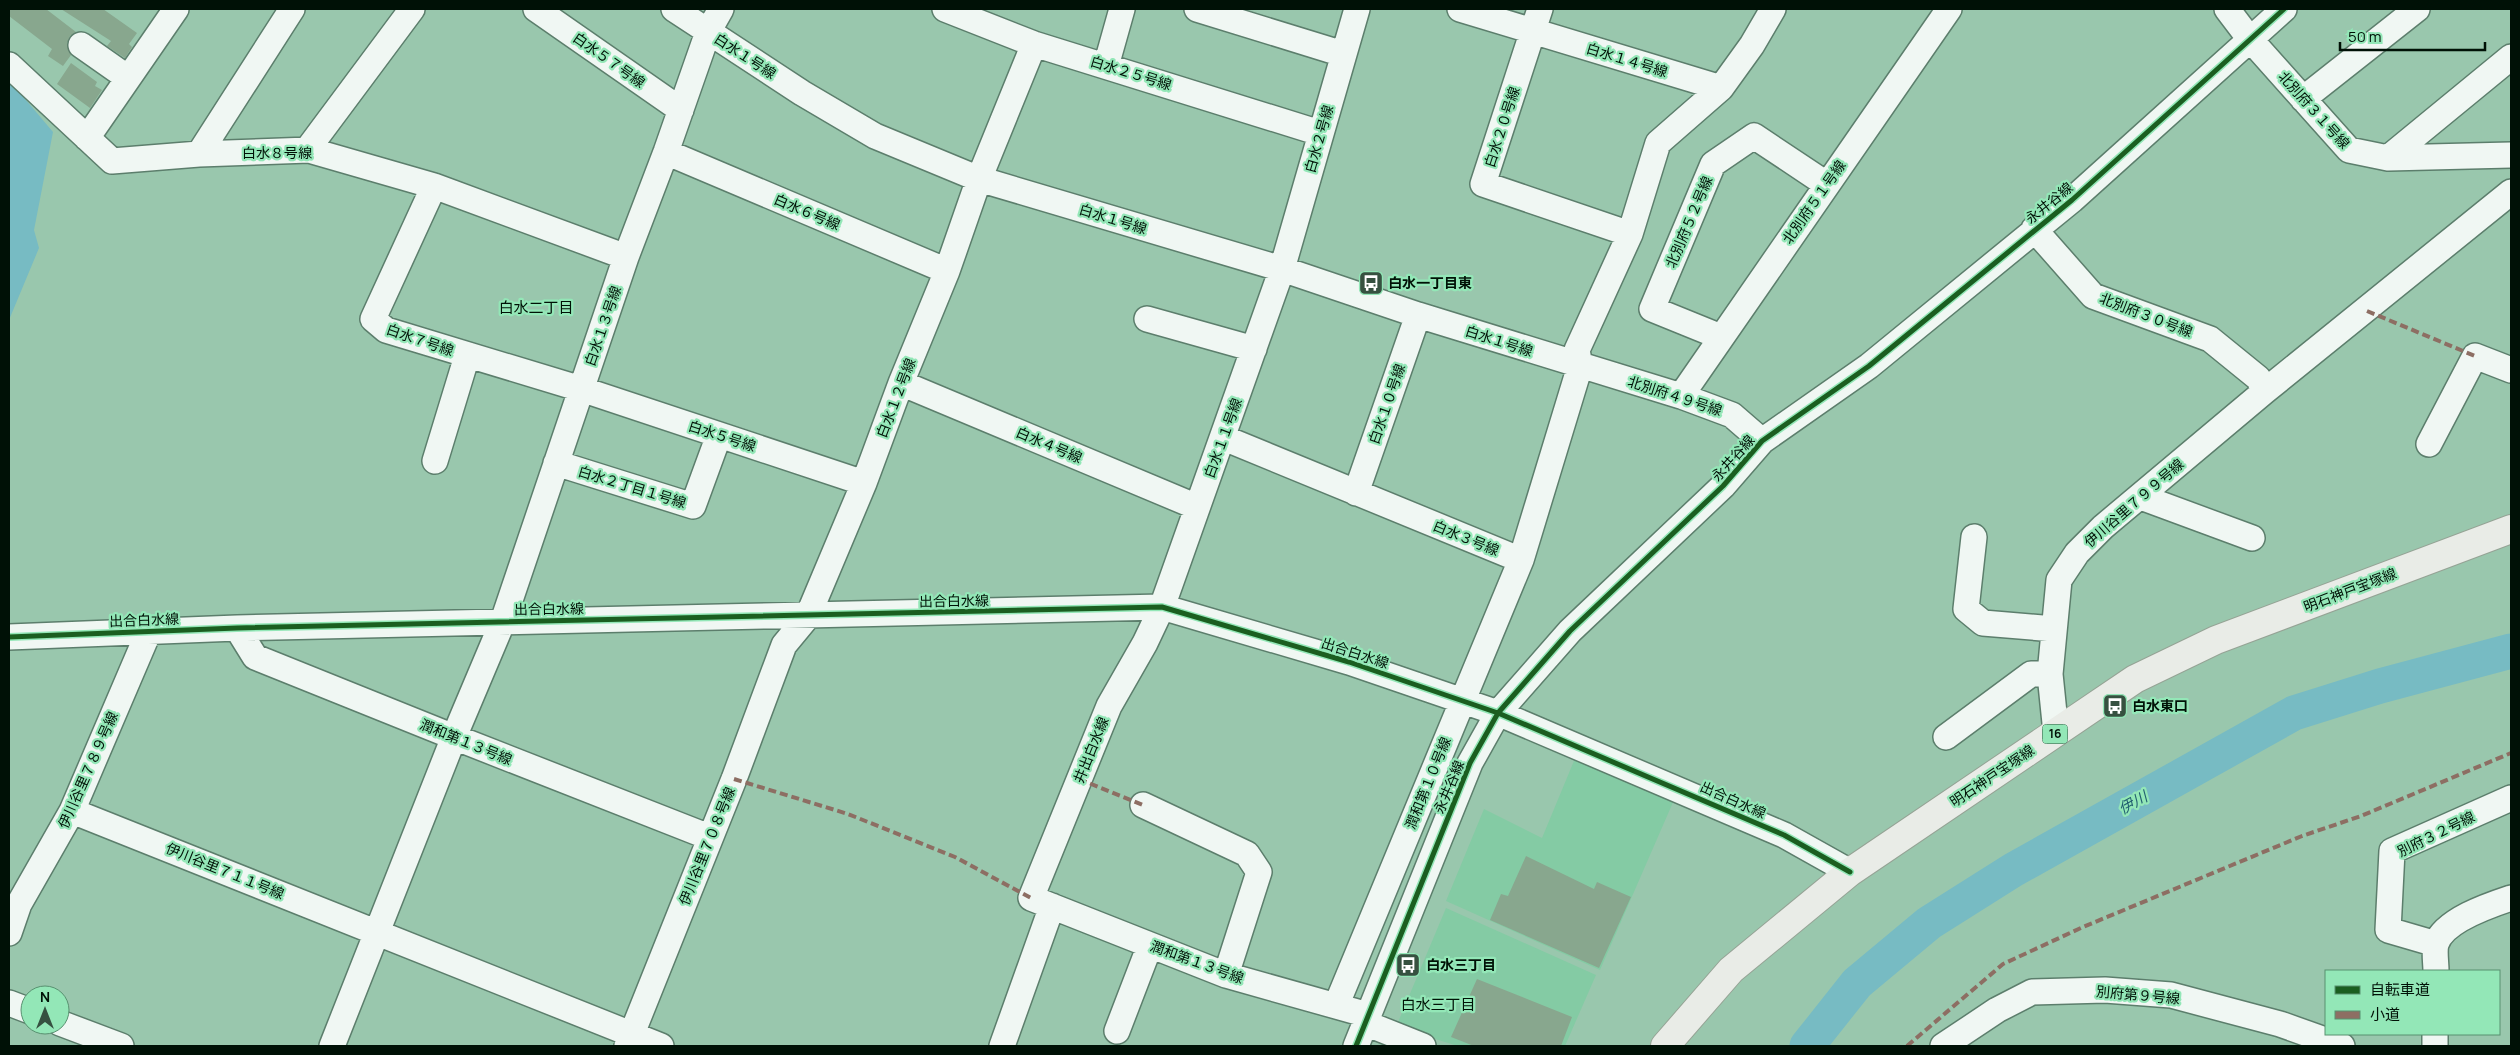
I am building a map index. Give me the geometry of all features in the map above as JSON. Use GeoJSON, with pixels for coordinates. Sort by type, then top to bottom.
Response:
{"type":"FeatureCollection","features":[{"type":"Feature","properties":{"kind":"main road","name":"明石神戸宝塚線"},"geometry":{"type":"LineString","coordinates":[[1665,1046],[1731,970],[1850,872],[2135,679],[2216,640],[2511,529]]}},
{"type":"Feature","properties":{"kind":"street"},"geometry":{"type":"LineString","coordinates":[[87,138],[176,9]]}},
{"type":"Feature","properties":{"kind":"street"},"geometry":{"type":"LineString","coordinates":[[199,154],[292,9]]}},
{"type":"Feature","properties":{"kind":"street"},"geometry":{"type":"LineString","coordinates":[[307,150],[412,9]]}},
{"type":"Feature","properties":{"kind":"street","name":"白水５７号線"},"geometry":{"type":"LineString","coordinates":[[536,9],[681,110]]}},
{"type":"Feature","properties":{"kind":"street","name":"白水１号線"},"geometry":{"type":"LineString","coordinates":[[674,9],[802,93],[875,136],[979,179],[1282,269],[1418,315],[1580,366]]}},
{"type":"Feature","properties":{"kind":"street"},"geometry":{"type":"LineString","coordinates":[[708,32],[722,9]]}},
{"type":"Feature","properties":{"kind":"street","name":"白水２５号線"},"geometry":{"type":"LineString","coordinates":[[944,9],[1034,44],[1320,133]]}},
{"type":"Feature","properties":{"kind":"street"},"geometry":{"type":"LineString","coordinates":[[1106,66],[1122,9]]}},
{"type":"Feature","properties":{"kind":"street"},"geometry":{"type":"LineString","coordinates":[[1197,9],[1343,54]]}},
{"type":"Feature","properties":{"kind":"street","name":"白水２号線"},"geometry":{"type":"LineString","coordinates":[[1282,269],[1357,9]]}},
{"type":"Feature","properties":{"kind":"street","name":"白水１４号線"},"geometry":{"type":"LineString","coordinates":[[1460,9],[1536,20],[1722,88]]}},
{"type":"Feature","properties":{"kind":"street"},"geometry":{"type":"LineString","coordinates":[[1520,560],[1580,366],[1577,350],[1630,234],[1658,143],[1722,88],[1752,45],[1773,9]]}},
{"type":"Feature","properties":{"kind":"street","name":"北別府５１号線"},"geometry":{"type":"LineString","coordinates":[[1681,396],[1948,9]]}},
{"type":"Feature","properties":{"kind":"street","name":"北別府３１号線"},"geometry":{"type":"LineString","coordinates":[[2227,9],[2249,38],[2348,150],[2388,158],[2511,154]]}},
{"type":"Feature","properties":{"kind":"street","name":"永井谷線"},"geometry":{"type":"LineString","coordinates":[[1356,1046],[1470,763],[1498,713],[1570,631],[1723,486],[1762,441],[1869,366],[2072,200],[2249,38],[2284,9]]}},
{"type":"Feature","properties":{"kind":"street"},"geometry":{"type":"LineString","coordinates":[[2303,100],[2417,9]]}},
{"type":"Feature","properties":{"kind":"street","name":"白水２０号線"},"geometry":{"type":"LineString","coordinates":[[1536,20],[1484,184],[1630,234]]}},
{"type":"Feature","properties":{"kind":"street","name":"白水１３号線"},"geometry":{"type":"LineString","coordinates":[[332,1046],[502,621],[626,257],[666,152],[708,32]]}},
{"type":"Feature","properties":{"kind":"street","name":"白水１２号線"},"geometry":{"type":"LineString","coordinates":[[808,616],[864,483],[901,383],[947,271],[979,179],[1034,44]]}},
{"type":"Feature","properties":{"kind":"street"},"geometry":{"type":"LineString","coordinates":[[81,45],[128,78]]}},
{"type":"Feature","properties":{"kind":"street"},"geometry":{"type":"LineString","coordinates":[[2388,158],[2511,57]]}},
{"type":"Feature","properties":{"kind":"street","name":"白水８号線"},"geometry":{"type":"LineString","coordinates":[[9,65],[112,161],[199,154],[307,150],[434,186],[626,257]]}},
{"type":"Feature","properties":{"kind":"street","name":"北別府５２号線"},"geometry":{"type":"LineString","coordinates":[[1721,337],[1652,310],[1713,164],[1754,136],[1826,184]]}},
{"type":"Feature","properties":{"kind":"street","name":"白水６号線"},"geometry":{"type":"LineString","coordinates":[[666,152],[947,271]]}},
{"type":"Feature","properties":{"kind":"street","name":"白水７号線"},"geometry":{"type":"LineString","coordinates":[[434,186],[373,319],[386,330],[581,389]]}},
{"type":"Feature","properties":{"kind":"street","name":"伊川谷里７９９号線"},"geometry":{"type":"LineString","coordinates":[[2056,733],[2050,674],[2059,580],[2077,553],[2102,528],[2141,498],[2265,391],[2511,192]]}},
{"type":"Feature","properties":{"kind":"street","name":"北別府３０号線"},"geometry":{"type":"LineString","coordinates":[[2034,230],[2093,296],[2210,339],[2258,378],[2265,391]]}},
{"type":"Feature","properties":{"kind":"street","name":"白水１１号線"},"geometry":{"type":"LineString","coordinates":[[1162,608],[1197,507],[1224,438],[1282,269]]}},
{"type":"Feature","properties":{"kind":"street","name":"白水１０号線"},"geometry":{"type":"LineString","coordinates":[[1356,493],[1418,315]]}},
{"type":"Feature","properties":{"kind":"street"},"geometry":{"type":"LineString","coordinates":[[1147,319],[1254,349]]}},
{"type":"Feature","properties":{"kind":"street"},"geometry":{"type":"LineString","coordinates":[[435,461],[467,356]]}},
{"type":"Feature","properties":{"kind":"street"},"geometry":{"type":"LineString","coordinates":[[2429,444],[2475,356],[2511,370]]}},
{"type":"Feature","properties":{"kind":"street","name":"北別府４９号線"},"geometry":{"type":"LineString","coordinates":[[1580,366],[1681,396],[1732,415],[1762,441]]}},
{"type":"Feature","properties":{"kind":"street","name":"白水４号線"},"geometry":{"type":"LineString","coordinates":[[901,383],[1197,507]]}},
{"type":"Feature","properties":{"kind":"street","name":"白水５号線"},"geometry":{"type":"LineString","coordinates":[[581,389],[864,483]]}},
{"type":"Feature","properties":{"kind":"street","name":"白水２丁目１号線"},"geometry":{"type":"LineString","coordinates":[[556,463],[693,506],[720,435]]}},
{"type":"Feature","properties":{"kind":"street","name":"白水３号線"},"geometry":{"type":"LineString","coordinates":[[1224,438],[1520,560]]}},
{"type":"Feature","properties":{"kind":"street"},"geometry":{"type":"LineString","coordinates":[[2141,498],[2252,538]]}},
{"type":"Feature","properties":{"kind":"street"},"geometry":{"type":"LineString","coordinates":[[1974,538],[1966,609],[1983,623],[2054,629]]}},
{"type":"Feature","properties":{"kind":"street","name":"潤和第１０号線"},"geometry":{"type":"LineString","coordinates":[[1336,1006],[1520,560]]}},
{"type":"Feature","properties":{"kind":"street","name":"出合白水線"},"geometry":{"type":"LineString","coordinates":[[9,636],[502,621],[1162,608],[1350,662],[1498,713],[1784,835],[1850,872]]}},
{"type":"Feature","properties":{"kind":"street","name":"井出白水線"},"geometry":{"type":"LineString","coordinates":[[1002,1046],[1042,902],[1109,706],[1145,643],[1162,608]]}},
{"type":"Feature","properties":{"kind":"street","name":"伊川谷里７０８号線"},"geometry":{"type":"LineString","coordinates":[[629,1040],[709,837],[734,779],[784,645],[808,616]]}},
{"type":"Feature","properties":{"kind":"street","name":"潤和第１３号線"},"geometry":{"type":"LineString","coordinates":[[237,628],[256,656],[454,738],[709,837]]}},
{"type":"Feature","properties":{"kind":"street","name":"伊川谷里７８９号線"},"geometry":{"type":"LineString","coordinates":[[9,933],[19,904],[72,811],[149,631]]}},
{"type":"Feature","properties":{"kind":"street"},"geometry":{"type":"LineString","coordinates":[[1946,737],[2031,674],[2050,674]]}},
{"type":"Feature","properties":{"kind":"street","name":"別府３２号線"},"geometry":{"type":"LineString","coordinates":[[2436,944],[2388,930],[2392,851],[2511,798]]}},
{"type":"Feature","properties":{"kind":"street"},"geometry":{"type":"LineString","coordinates":[[1143,805],[1247,854],[1259,872],[1226,975]]}},
{"type":"Feature","properties":{"kind":"street","name":"伊川谷里７１１号線"},"geometry":{"type":"LineString","coordinates":[[72,811],[377,931],[629,1040],[661,1046]]}},
{"type":"Feature","properties":{"kind":"street"},"geometry":{"type":"LineString","coordinates":[[1410,826],[1440,837]]}},
{"type":"Feature","properties":{"kind":"street"},"geometry":{"type":"LineString","coordinates":[[2436,970],[2436,944],[2447,929],[2478,909],[2511,898]]}},
{"type":"Feature","properties":{"kind":"street","name":"潤和第１３号線"},"geometry":{"type":"LineString","coordinates":[[1042,902],[1226,975],[1336,1006],[1423,1046]]}},
{"type":"Feature","properties":{"kind":"street"},"geometry":{"type":"LineString","coordinates":[[1117,1031],[1150,945]]}},
{"type":"Feature","properties":{"kind":"street","name":"別府第９号線"},"geometry":{"type":"LineString","coordinates":[[1944,1046],[1997,1010],[2032,992],[2105,990],[2171,995],[2280,1024],[2342,1046]]}},
{"type":"Feature","properties":{"kind":"street"},"geometry":{"type":"LineString","coordinates":[[70,1027],[121,1046]]}},
{"type":"Feature","properties":{"kind":"shaded area"},"geometry":{"type":"Polygon","coordinates":[[[1576,756],[1674,800],[1600,970],[1446,901],[1484,809],[1542,838],[1576,756]]]}},
{"type":"Feature","properties":{"kind":"shaded area"},"geometry":{"type":"Polygon","coordinates":[[[1446,908],[1596,975],[1565,1046],[1458,1046],[1396,1027],[1446,908]]]}},
{"type":"Feature","properties":{"kind":"water"},"geometry":{"type":"Polygon","coordinates":[[[9,80],[53,132],[34,230],[39,248],[9,320],[9,80]]]}},
{"type":"Feature","properties":{"kind":"building"},"geometry":{"type":"Polygon","coordinates":[[[9,9],[46,9],[76,32],[70,36],[67,43],[71,55],[63,66],[48,56],[52,49],[9,16],[9,9]]]}},
{"type":"Feature","properties":{"kind":"building"},"geometry":{"type":"Polygon","coordinates":[[[61,9],[103,9],[137,33],[129,44],[132,47],[125,58],[107,46],[111,41],[61,9]]]}},
{"type":"Feature","properties":{"kind":"building"},"geometry":{"type":"Polygon","coordinates":[[[71,63],[97,82],[95,86],[102,90],[90,108],[57,84],[71,63]]]}},
{"type":"Feature","properties":{"kind":"building"},"geometry":{"type":"Polygon","coordinates":[[[1526,856],[1594,889],[1597,882],[1631,897],[1599,968],[1490,920],[1501,894],[1508,896],[1526,856]]]}},
{"type":"Feature","properties":{"kind":"building"},"geometry":{"type":"Polygon","coordinates":[[[1477,979],[1572,1017],[1561,1046],[1474,1046],[1451,1037],[1477,979]]]}},
{"type":"Feature","properties":{"kind":"waterway","name":"伊川"},"geometry":{"type":"LineString","coordinates":[[1807,1046],[1857,983],[1929,923],[2013,870],[2294,713],[2380,686],[2511,651]]}},
{"type":"Feature","properties":{"kind":"marked path"},"geometry":{"type":"LineString","coordinates":[[2367,311],[2475,356]]}},
{"type":"Feature","properties":{"kind":"marked path"},"geometry":{"type":"LineString","coordinates":[[1907,1046],[2003,964],[2083,927],[2302,836],[2361,816],[2511,753]]}},
{"type":"Feature","properties":{"kind":"marked path"},"geometry":{"type":"LineString","coordinates":[[734,779],[848,814],[955,857],[1031,898]]}},
{"type":"Feature","properties":{"kind":"marked path"},"geometry":{"type":"LineString","coordinates":[[1079,779],[1143,805]]}},
{"type":"Feature","properties":{"kind":"cycle path"},"geometry":{"type":"LineString","coordinates":[[1356,1046],[1470,763],[1498,713],[1570,631],[1723,486],[1762,441],[1869,366],[2072,200],[2284,9]]}},
{"type":"Feature","properties":{"kind":"cycle path"},"geometry":{"type":"LineString","coordinates":[[9,637],[237,628],[1162,607],[1349,662],[1498,713],[1784,835],[1850,872]]}},
{"type":"Feature","properties":{"kind":"place","name":"白水一丁目東"},"geometry":{"type":"Point","coordinates":[1371,283]}},
{"type":"Feature","properties":{"kind":"place","name":"白水東口"},"geometry":{"type":"Point","coordinates":[2115,706]}},
{"type":"Feature","properties":{"kind":"place","name":"白水三丁目"},"geometry":{"type":"Point","coordinates":[1408,965]}},
{"type":"Feature","properties":{"kind":"district","name":"白水二丁目"},"geometry":{"type":"Point","coordinates":[536,308]}},
{"type":"Feature","properties":{"kind":"district","name":"白水三丁目"},"geometry":{"type":"Point","coordinates":[1438,1005]}}]}
